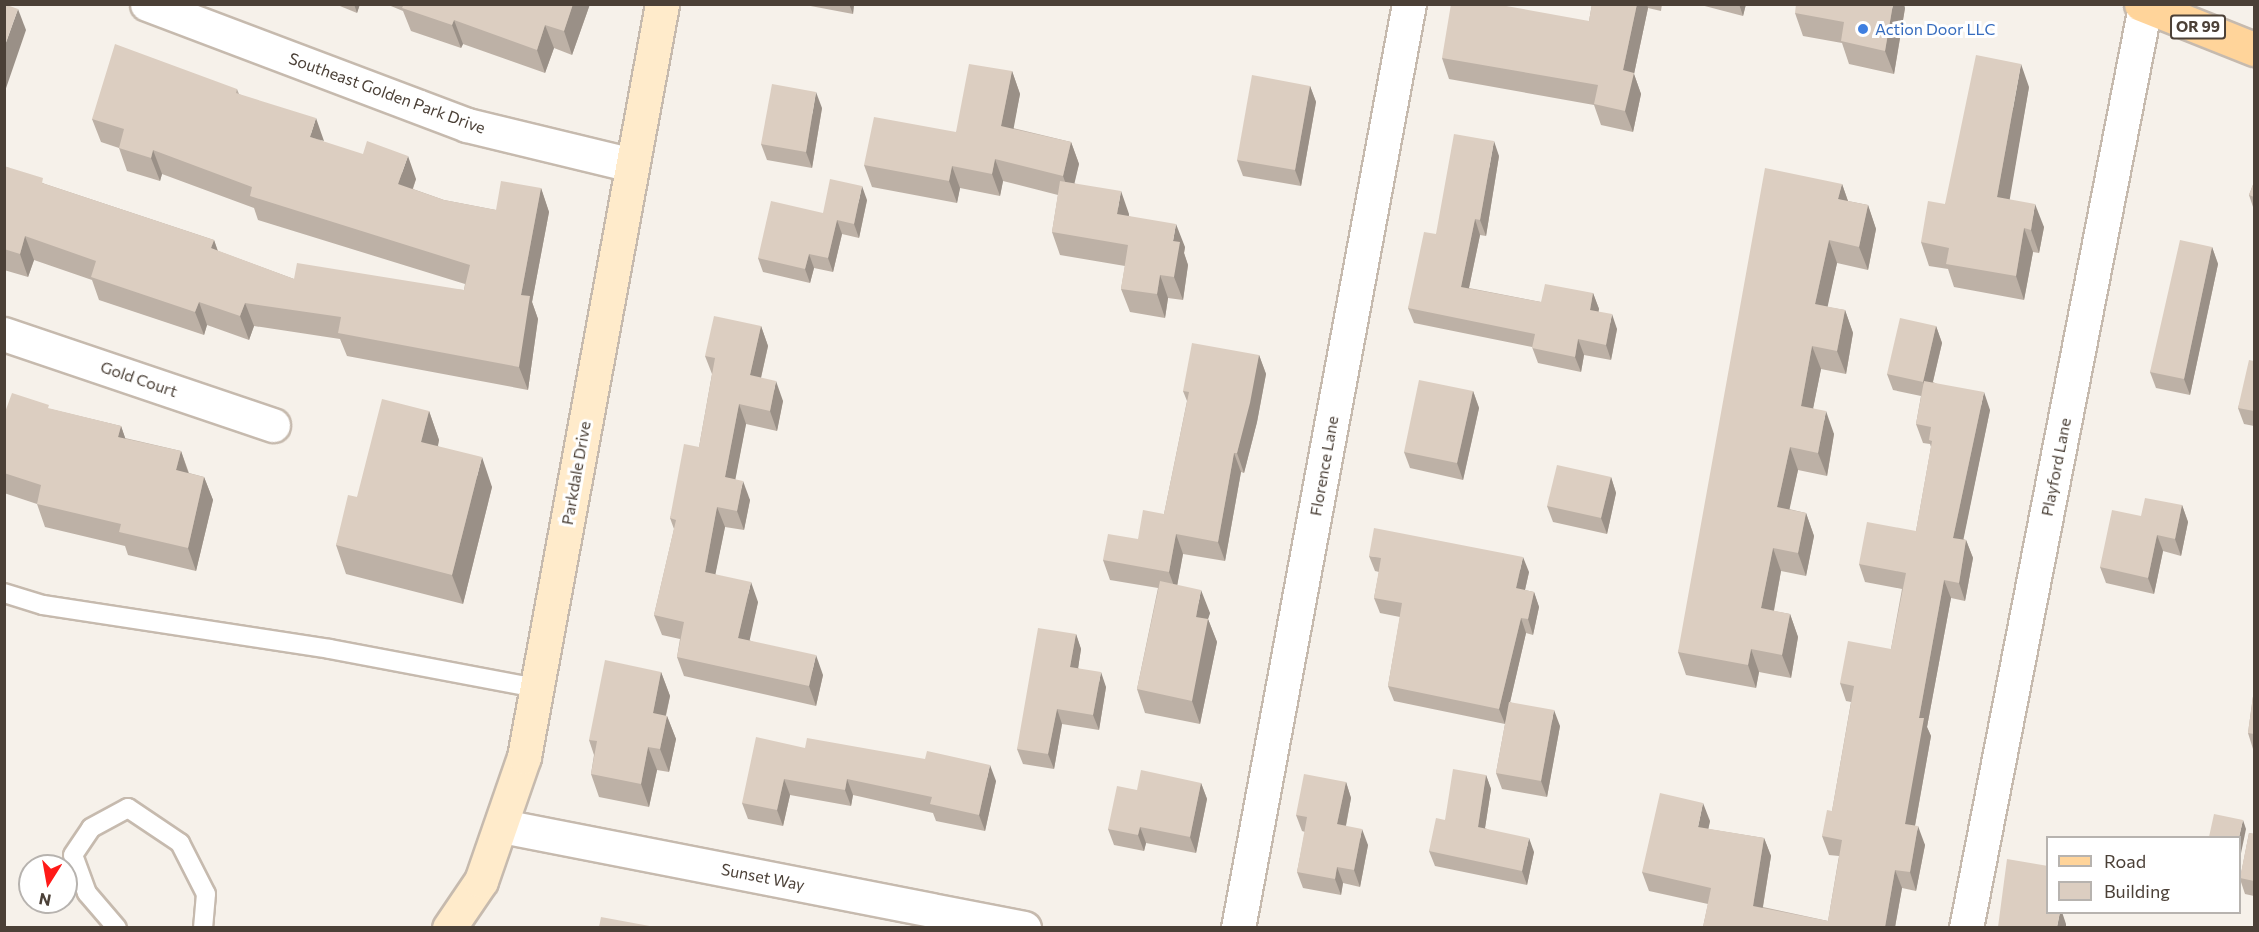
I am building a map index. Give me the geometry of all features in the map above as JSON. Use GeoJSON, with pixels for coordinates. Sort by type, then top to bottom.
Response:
{"type":"FeatureCollection","features":[{"type":"Feature","properties":{"kind":"main road","name":"Parkdale Drive"},"geometry":{"type":"LineString","coordinates":[[448,927],[481,881],[502,826],[524,757],[662,4]]}},
{"type":"Feature","properties":{"kind":"main road","name":"OR 99"},"geometry":{"type":"LineString","coordinates":[[2143,5],[2254,48]]}},
{"type":"Feature","properties":{"kind":"street","name":"Southeast Golden Park Drive"},"geometry":{"type":"LineString","coordinates":[[147,4],[467,124],[632,165]]}},
{"type":"Feature","properties":{"kind":"street","name":"Florence Lane"},"geometry":{"type":"LineString","coordinates":[[1238,927],[1409,4]]}},
{"type":"Feature","properties":{"kind":"street","name":"Playford Lane"},"geometry":{"type":"LineString","coordinates":[[1966,927],[2143,5]]}},
{"type":"Feature","properties":{"kind":"street","name":"Gold Court"},"geometry":{"type":"LineString","coordinates":[[4,334],[273,425]]}},
{"type":"Feature","properties":{"kind":"street","name":"Sunset Way"},"geometry":{"type":"LineString","coordinates":[[502,826],[1024,927]]}},
{"type":"Feature","properties":{"kind":"lane"},"geometry":{"type":"LineString","coordinates":[[4,593],[43,605],[330,649],[537,688]]}},
{"type":"Feature","properties":{"kind":"lane"},"geometry":{"type":"LineString","coordinates":[[117,927],[87,893],[74,855],[91,828],[128,808],[180,843],[206,894],[203,927]]}},
{"type":"Feature","properties":{"kind":"building"},"geometry":{"type":"Polygon","coordinates":[[[4,4],[18,9],[4,48],[4,4]]]}},
{"type":"Feature","properties":{"kind":"building"},"geometry":{"type":"Polygon","coordinates":[[[404,4],[573,4],[564,31],[545,25],[537,50],[454,20],[452,25],[402,8],[404,4]]]}},
{"type":"Feature","properties":{"kind":"building"},"geometry":{"type":"Polygon","coordinates":[[[1451,4],[1495,4],[1589,21],[1592,4],[1637,4],[1623,70],[1634,73],[1625,111],[1594,104],[1598,85],[1442,58],[1451,4]]]}},
{"type":"Feature","properties":{"kind":"building"},"geometry":{"type":"Polygon","coordinates":[[[1796,4],[1893,4],[1885,51],[1841,41],[1844,22],[1795,13],[1796,4]]]}},
{"type":"Feature","properties":{"kind":"building"},"geometry":{"type":"Polygon","coordinates":[[[115,44],[237,89],[236,93],[316,118],[310,137],[363,154],[367,141],[408,156],[398,184],[444,200],[496,210],[501,181],[541,188],[521,295],[530,296],[519,367],[338,333],[341,317],[245,303],[240,316],[199,302],[195,312],[91,277],[96,261],[25,236],[20,254],[4,249],[4,166],[43,178],[42,183],[214,240],[211,248],[294,279],[297,263],[464,290],[470,265],[250,196],[252,187],[153,150],[151,158],[119,148],[124,129],[92,119],[115,44]]]}},
{"type":"Feature","properties":{"kind":"building"},"geometry":{"type":"Polygon","coordinates":[[[1976,55],[2021,64],[1997,197],[2035,204],[2031,230],[2024,228],[2016,276],[1946,264],[1949,248],[1921,242],[1928,201],[1945,204],[1976,55]]]}},
{"type":"Feature","properties":{"kind":"building"},"geometry":{"type":"Polygon","coordinates":[[[969,64],[1012,71],[1001,126],[1071,142],[1063,176],[995,159],[992,174],[952,166],[949,181],[864,165],[874,117],[956,132],[969,64]]]}},
{"type":"Feature","properties":{"kind":"building"},"geometry":{"type":"Polygon","coordinates":[[[1252,75],[1310,86],[1295,170],[1237,160],[1252,75]]]}},
{"type":"Feature","properties":{"kind":"building"},"geometry":{"type":"Polygon","coordinates":[[[772,84],[816,92],[806,152],[761,144],[772,84]]]}},
{"type":"Feature","properties":{"kind":"building"},"geometry":{"type":"Polygon","coordinates":[[[1454,134],[1494,141],[1480,220],[1475,219],[1461,287],[1541,302],[1545,284],[1593,293],[1590,310],[1612,314],[1606,345],[1578,339],[1575,357],[1532,348],[1535,334],[1408,308],[1424,232],[1436,234],[1454,134]]]}},
{"type":"Feature","properties":{"kind":"building"},"geometry":{"type":"Polygon","coordinates":[[[1765,168],[1842,184],[1838,199],[1868,205],[1859,247],[1829,240],[1815,304],[1845,310],[1837,351],[1812,346],[1801,406],[1826,411],[1818,453],[1790,447],[1777,507],[1806,513],[1798,553],[1773,548],[1761,608],[1790,614],[1782,655],[1751,649],[1748,665],[1678,652],[1765,168]]]}},
{"type":"Feature","properties":{"kind":"building"},"geometry":{"type":"Polygon","coordinates":[[[830,179],[862,186],[854,224],[837,220],[828,258],[809,254],[805,269],[758,258],[771,201],[823,213],[830,179]]]}},
{"type":"Feature","properties":{"kind":"building"},"geometry":{"type":"Polygon","coordinates":[[[1060,181],[1121,191],[1117,214],[1176,224],[1173,241],[1180,242],[1174,277],[1160,275],[1157,294],[1121,289],[1128,245],[1052,232],[1060,181]]]}},
{"type":"Feature","properties":{"kind":"building"},"geometry":{"type":"Polygon","coordinates":[[[2254,182],[2254,197],[2249,195],[2254,182]]]}},
{"type":"Feature","properties":{"kind":"building"},"geometry":{"type":"Polygon","coordinates":[[[2180,240],[2212,247],[2184,379],[2150,372],[2180,240]]]}},
{"type":"Feature","properties":{"kind":"building"},"geometry":{"type":"Polygon","coordinates":[[[714,316],[761,326],[750,375],[776,381],[770,411],[739,404],[725,477],[743,481],[737,511],[717,507],[705,572],[751,582],[738,638],[816,655],[809,686],[677,657],[684,622],[654,615],[676,520],[670,518],[684,444],[699,447],[715,358],[705,356],[714,316]]]}},
{"type":"Feature","properties":{"kind":"building"},"geometry":{"type":"Polygon","coordinates":[[[1900,318],[1936,326],[1923,382],[1887,374],[1900,318]]]}},
{"type":"Feature","properties":{"kind":"building"},"geometry":{"type":"Polygon","coordinates":[[[1192,343],[1259,355],[1250,403],[1237,453],[1234,453],[1218,542],[1176,534],[1169,572],[1103,560],[1108,534],[1138,539],[1143,510],[1164,514],[1189,392],[1183,391],[1192,343]]]}},
{"type":"Feature","properties":{"kind":"building"},"geometry":{"type":"Polygon","coordinates":[[[2249,360],[2254,361],[2254,411],[2238,408],[2249,360]]]}},
{"type":"Feature","properties":{"kind":"building"},"geometry":{"type":"Polygon","coordinates":[[[1419,380],[1473,391],[1457,463],[1404,452],[1419,380]]]}},
{"type":"Feature","properties":{"kind":"building"},"geometry":{"type":"Polygon","coordinates":[[[1924,381],[1984,392],[1953,538],[1966,540],[1959,583],[1944,580],[1919,718],[1924,718],[1905,824],[1918,826],[1910,872],[1895,870],[1885,927],[1703,927],[1711,888],[1642,872],[1660,793],[1703,803],[1698,827],[1764,838],[1753,906],[1828,921],[1842,840],[1822,836],[1827,810],[1832,811],[1854,686],[1840,683],[1848,641],[1891,649],[1906,573],[1859,564],[1867,522],[1916,531],[1932,441],[1929,440],[1931,427],[1916,424],[1924,381]]]}},
{"type":"Feature","properties":{"kind":"building"},"geometry":{"type":"Polygon","coordinates":[[[12,393],[49,405],[48,408],[121,426],[118,437],[181,451],[176,470],[204,477],[188,548],[119,532],[121,524],[37,504],[41,485],[4,473],[4,415],[12,393]]]}},
{"type":"Feature","properties":{"kind":"building"},"geometry":{"type":"Polygon","coordinates":[[[382,399],[429,411],[421,442],[482,457],[452,575],[336,545],[348,495],[357,497],[382,399]]]}},
{"type":"Feature","properties":{"kind":"building"},"geometry":{"type":"Polygon","coordinates":[[[1557,465],[1611,477],[1601,518],[1547,506],[1557,465]]]}},
{"type":"Feature","properties":{"kind":"building"},"geometry":{"type":"Polygon","coordinates":[[[2145,498],[2182,505],[2175,539],[2157,535],[2148,578],[2100,567],[2112,510],[2141,516],[2145,498]]]}},
{"type":"Feature","properties":{"kind":"building"},"geometry":{"type":"Polygon","coordinates":[[[1374,528],[1523,557],[1516,588],[1534,592],[1528,619],[1521,618],[1499,709],[1388,686],[1402,603],[1374,598],[1381,558],[1369,556],[1374,528]]]}},
{"type":"Feature","properties":{"kind":"building"},"geometry":{"type":"Polygon","coordinates":[[[1160,581],[1201,590],[1196,617],[1208,619],[1192,701],[1137,689],[1160,581]]]}},
{"type":"Feature","properties":{"kind":"building"},"geometry":{"type":"Polygon","coordinates":[[[1038,628],[1076,634],[1070,667],[1101,672],[1093,715],[1057,709],[1048,754],[1017,749],[1038,628]]]}},
{"type":"Feature","properties":{"kind":"building"},"geometry":{"type":"Polygon","coordinates":[[[605,660],[661,672],[653,713],[667,716],[660,749],[648,747],[641,784],[591,774],[597,741],[589,740],[605,660]]]}},
{"type":"Feature","properties":{"kind":"building"},"geometry":{"type":"Polygon","coordinates":[[[2254,689],[2254,734],[2248,733],[2254,689]]]}},
{"type":"Feature","properties":{"kind":"building"},"geometry":{"type":"Polygon","coordinates":[[[1509,702],[1554,710],[1541,781],[1496,773],[1509,702]]]}},
{"type":"Feature","properties":{"kind":"building"},"geometry":{"type":"Polygon","coordinates":[[[756,737],[805,748],[807,738],[925,759],[927,751],[990,765],[979,815],[930,804],[932,797],[847,779],[845,790],[784,779],[777,810],[742,803],[756,737]]]}},
{"type":"Feature","properties":{"kind":"building"},"geometry":{"type":"Polygon","coordinates":[[[1453,769],[1486,775],[1478,827],[1529,838],[1522,871],[1429,851],[1436,818],[1445,820],[1453,769]]]}},
{"type":"Feature","properties":{"kind":"building"},"geometry":{"type":"Polygon","coordinates":[[[1141,770],[1201,783],[1190,837],[1140,827],[1138,835],[1108,829],[1117,786],[1137,790],[1141,770]]]}},
{"type":"Feature","properties":{"kind":"building"},"geometry":{"type":"Polygon","coordinates":[[[1304,774],[1346,782],[1337,824],[1362,829],[1354,870],[1337,867],[1335,879],[1297,872],[1307,817],[1296,815],[1304,774]]]}},
{"type":"Feature","properties":{"kind":"building"},"geometry":{"type":"Polygon","coordinates":[[[2214,814],[2243,820],[2239,836],[2209,836],[2214,814]]]}},
{"type":"Feature","properties":{"kind":"building"},"geometry":{"type":"Polygon","coordinates":[[[2249,833],[2254,834],[2254,881],[2241,878],[2249,833]]]}},
{"type":"Feature","properties":{"kind":"building"},"geometry":{"type":"Polygon","coordinates":[[[2007,859],[2046,866],[2046,914],[2060,914],[2057,927],[1998,927],[2007,859]]]}},
{"type":"Feature","properties":{"kind":"building"},"geometry":{"type":"Polygon","coordinates":[[[601,917],[655,927],[599,927],[601,917]]]}},
{"type":"Feature","properties":{"kind":"place","name":"Action Door LLC"},"geometry":{"type":"Point","coordinates":[1863,29]}}]}
